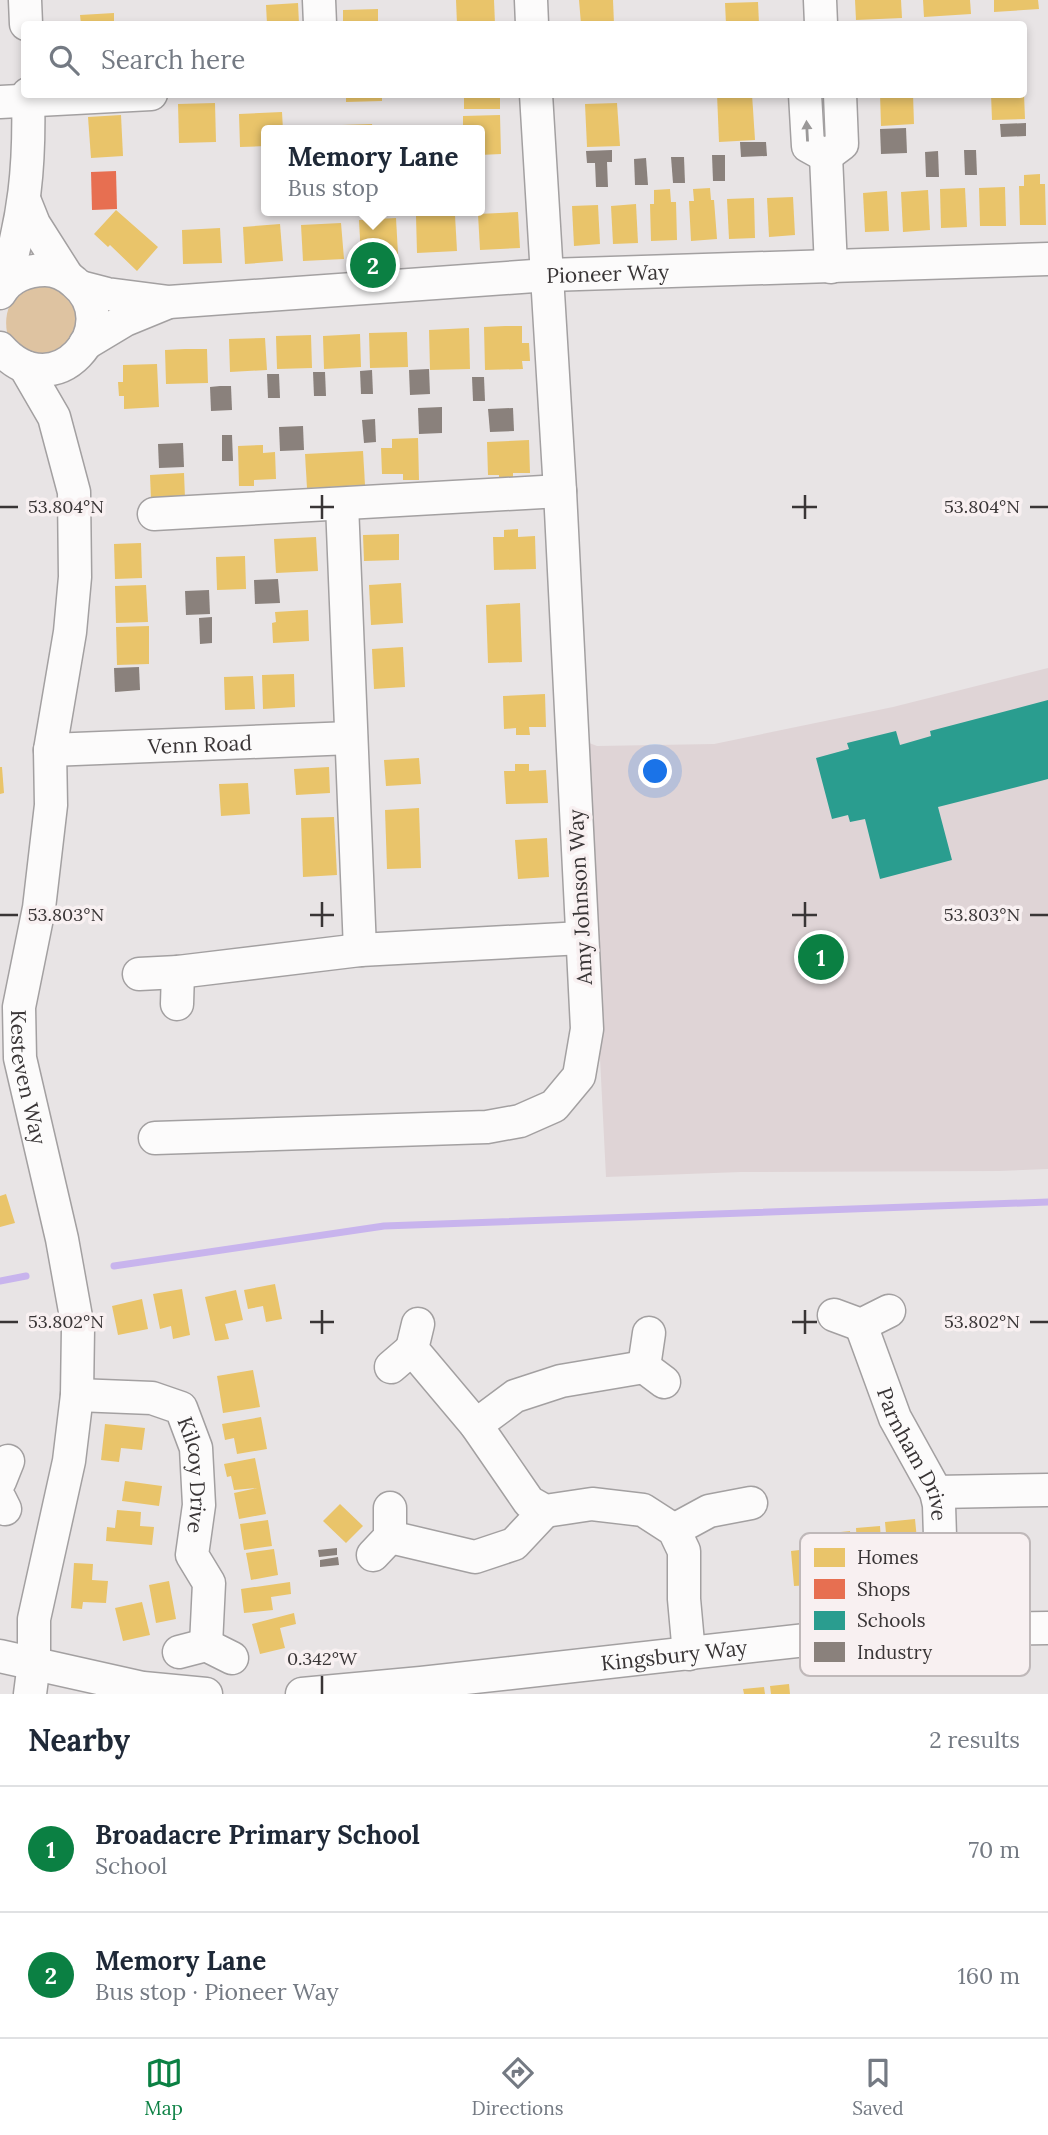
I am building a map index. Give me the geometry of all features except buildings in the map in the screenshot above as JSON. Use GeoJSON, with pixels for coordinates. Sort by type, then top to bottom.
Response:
{"type":"FeatureCollection","features":[{"type":"Feature","properties":{"kind":"street"},"geometry":{"type":"LineString","coordinates":[[25,0],[26,21]]}},
{"type":"Feature","properties":{"kind":"street"},"geometry":{"type":"LineString","coordinates":[[319,0],[320,21]]}},
{"type":"Feature","properties":{"kind":"street"},"geometry":{"type":"LineString","coordinates":[[531,0],[532,21]]}},
{"type":"Feature","properties":{"kind":"street"},"geometry":{"type":"LineString","coordinates":[[820,0],[821,21]]}},
{"type":"Feature","properties":{"kind":"street"},"geometry":{"type":"LineString","coordinates":[[2,290],[16,247],[28,177],[19,99],[45,98]]}},
{"type":"Feature","properties":{"kind":"street","name":"Amy Johnson Way"},"geometry":{"type":"LineString","coordinates":[[155,1138],[487,1127],[520,1121],[554,1106],[579,1076],[587,1029],[561,491],[536,98]]}},
{"type":"Feature","properties":{"kind":"street"},"geometry":{"type":"LineString","coordinates":[[805,98],[808,146],[826,156]]}},
{"type":"Feature","properties":{"kind":"street"},"geometry":{"type":"LineString","coordinates":[[826,156],[842,144],[840,98]]}},
{"type":"Feature","properties":{"kind":"street"},"geometry":{"type":"LineString","coordinates":[[826,156],[831,267]]}},
{"type":"Feature","properties":{"kind":"street"},"geometry":{"type":"LineString","coordinates":[[24,200],[34,224],[89,302],[93,318],[90,336],[54,417]]}},
{"type":"Feature","properties":{"kind":"street","name":"Pioneer Way"},"geometry":{"type":"LineString","coordinates":[[2,290],[17,276],[33,270],[51,270],[107,294],[169,302],[548,275],[1048,259]]}},
{"type":"Feature","properties":{"kind":"street","name":"Pioneer Way"},"geometry":{"type":"LineString","coordinates":[[9,358],[41,370],[57,368],[71,361],[83,348],[125,320],[169,302]]}},
{"type":"Feature","properties":{"kind":"street","name":"Kesteven Way"},"geometry":{"type":"LineString","coordinates":[[9,358],[54,417],[74,492],[75,577],[70,632],[50,750],[51,805],[39,908],[10,1060],[59,1226],[78,1328],[77,1395],[69,1461],[34,1619],[32,1679]]}},
{"type":"Feature","properties":{"kind":"street"},"geometry":{"type":"LineString","coordinates":[[154,514],[198,524],[342,504],[561,491]]}},
{"type":"Feature","properties":{"kind":"street"},"geometry":{"type":"LineString","coordinates":[[342,504],[360,950]]}},
{"type":"Feature","properties":{"kind":"street","name":"Venn Road"},"geometry":{"type":"LineString","coordinates":[[50,750],[351,738]]}},
{"type":"Feature","properties":{"kind":"street"},"geometry":{"type":"LineString","coordinates":[[139,974],[178,972],[360,950],[582,938]]}},
{"type":"Feature","properties":{"kind":"street"},"geometry":{"type":"LineString","coordinates":[[177,1004],[178,972]]}},
{"type":"Feature","properties":{"kind":"street","name":"Parnham Drive"},"geometry":{"type":"LineString","coordinates":[[889,1311],[848,1320],[895,1418],[936,1492],[940,1533]]}},
{"type":"Feature","properties":{"kind":"street"},"geometry":{"type":"LineString","coordinates":[[475,1424],[515,1396],[561,1381],[654,1375],[649,1333]]}},
{"type":"Feature","properties":{"kind":"street"},"geometry":{"type":"LineString","coordinates":[[407,1347],[475,1424],[529,1502],[545,1511],[592,1504],[643,1510],[674,1530],[684,1551],[684,1599],[689,1654]]}},
{"type":"Feature","properties":{"kind":"street","name":"Kilcoy Drive"},"geometry":{"type":"LineString","coordinates":[[77,1395],[152,1398],[181,1408],[196,1448],[199,1505],[192,1555],[209,1583],[205,1652]]}},
{"type":"Feature","properties":{"kind":"street"},"geometry":{"type":"LineString","coordinates":[[936,1492],[1048,1490]]}},
{"type":"Feature","properties":{"kind":"street"},"geometry":{"type":"LineString","coordinates":[[674,1530],[709,1511],[751,1503]]}},
{"type":"Feature","properties":{"kind":"street"},"geometry":{"type":"LineString","coordinates":[[384,1533],[475,1558],[514,1544],[545,1511]]}},
{"type":"Feature","properties":{"kind":"street","name":"Kingsbury Way"},"geometry":{"type":"LineString","coordinates":[[1030,1628],[1048,1628]]}},
{"type":"Feature","properties":{"kind":"street","name":"Kingsbury Way"},"geometry":{"type":"LineString","coordinates":[[302,1694],[497,1684],[689,1654],[800,1641]]}},
{"type":"Feature","properties":{"kind":"street"},"geometry":{"type":"LineString","coordinates":[[0,1656],[32,1679],[206,1694]]}},
{"type":"Feature","properties":{"kind":"shaded area"},"geometry":{"type":"Polygon","coordinates":[[[31,287],[54,287],[64,293],[78,312],[77,335],[52,359],[10,344],[7,333],[7,314],[15,298],[31,287]]]}},
{"type":"Feature","properties":{"kind":"shaded area"},"geometry":{"type":"Polygon","coordinates":[[[1048,668],[1048,1169],[741,1172],[606,1177],[584,741],[597,746],[714,744],[893,707],[1048,668]]]}},
{"type":"Feature","properties":{"kind":"waterway"},"geometry":{"type":"LineString","coordinates":[[114,1266],[384,1226],[1048,1202]]}},
{"type":"Feature","properties":{"kind":"waterway"},"geometry":{"type":"LineString","coordinates":[[0,1281],[26,1276]]}},
{"type":"Feature","properties":{"kind":"place","name":"Memory Lane"},"geometry":{"type":"Point","coordinates":[373,265]}},
{"type":"Feature","properties":{"kind":"place","name":"Broadacre Primary School"},"geometry":{"type":"Point","coordinates":[821,957]}}]}
